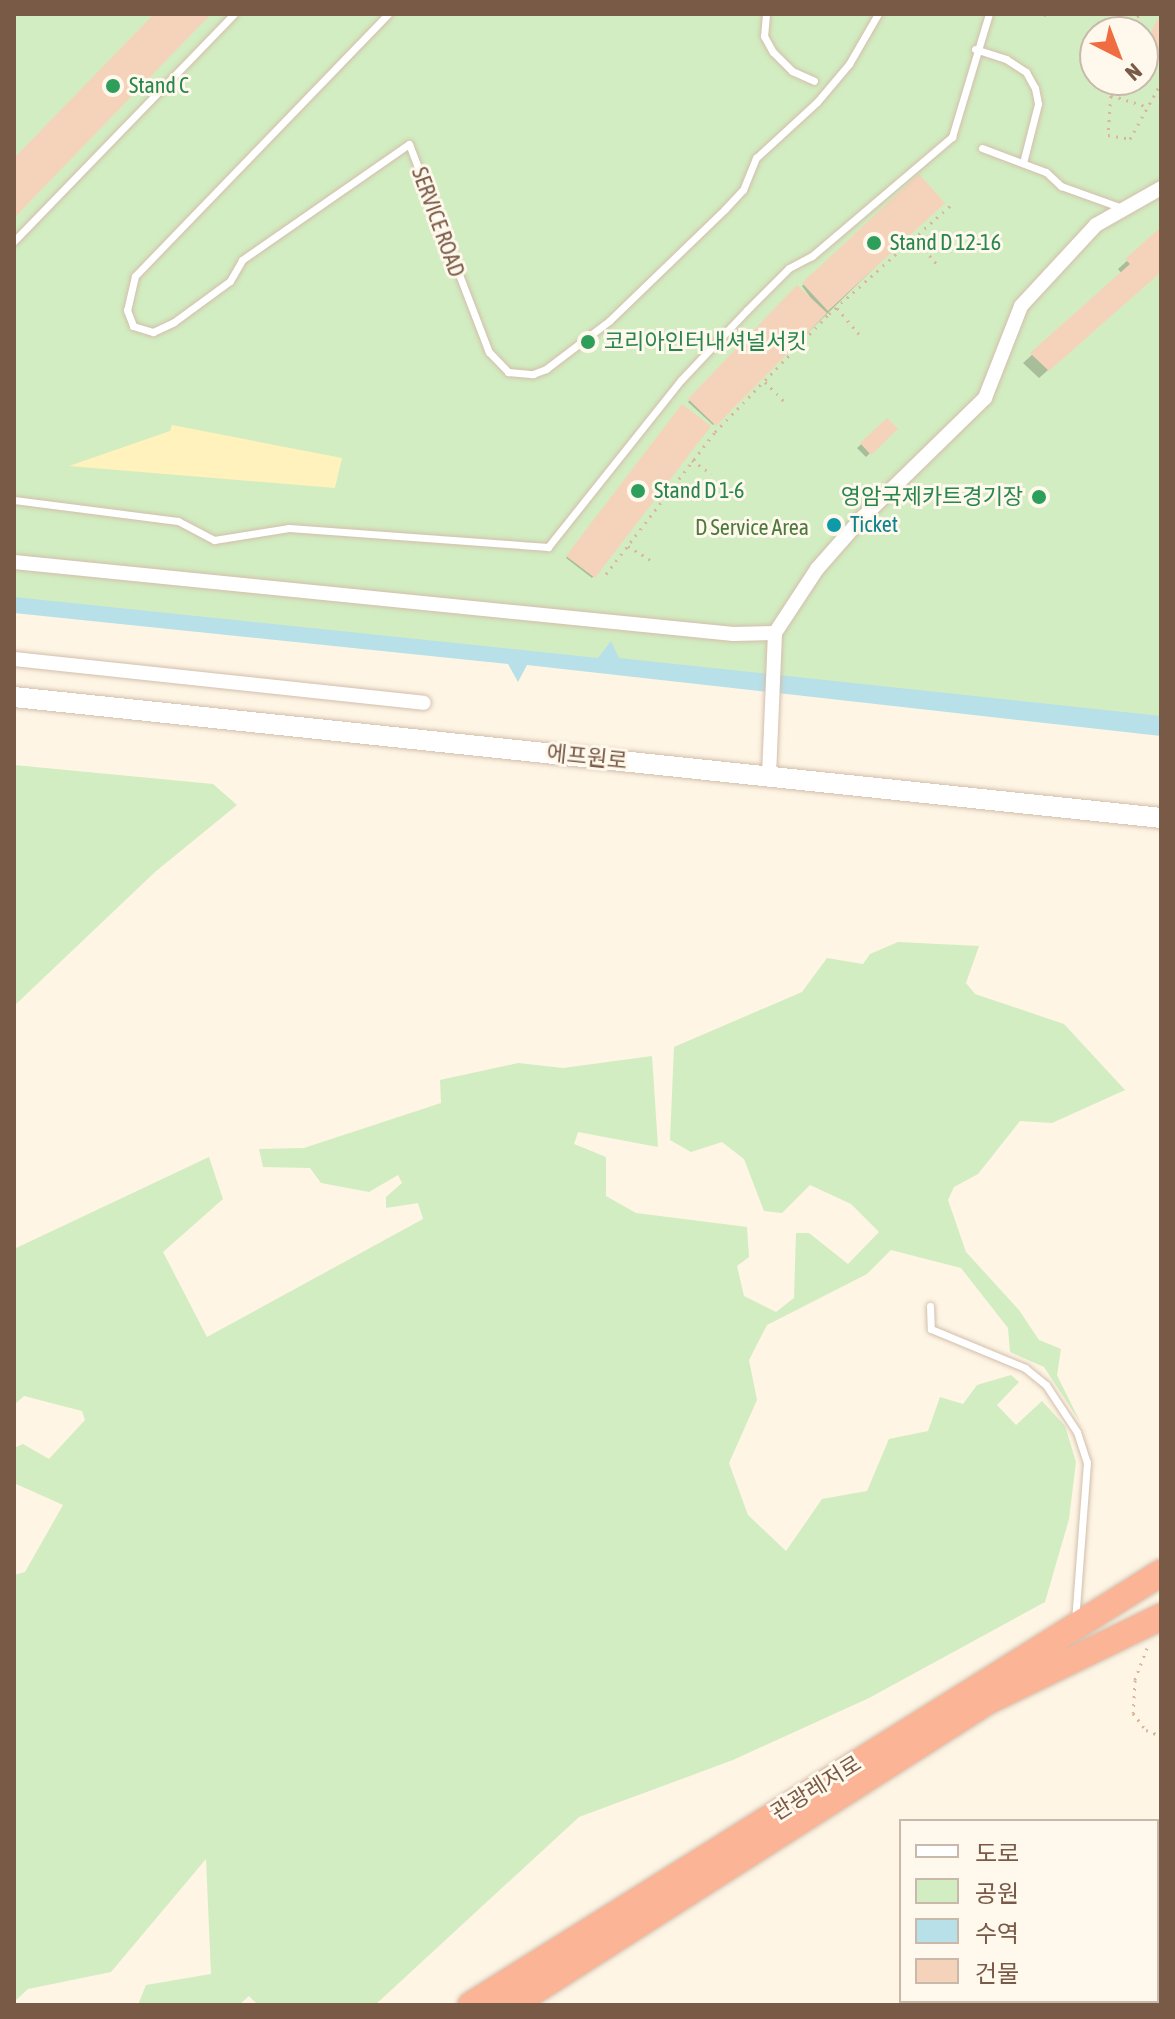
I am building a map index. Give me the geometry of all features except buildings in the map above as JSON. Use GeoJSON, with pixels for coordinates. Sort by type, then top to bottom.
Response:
{"type":"FeatureCollection","features":[{"type":"Feature","properties":{"kind":"highway","name":"관광레저로"},"geometry":{"type":"LineString","coordinates":[[471,2005],[1074,1627],[1160,1578]]}},
{"type":"Feature","properties":{"kind":"highway","name":"관광레저로"},"geometry":{"type":"LineString","coordinates":[[512,2005],[989,1700],[1160,1578]]}},
{"type":"Feature","properties":{"kind":"highway"},"geometry":{"type":"LineString","coordinates":[[989,1700],[1161,1617]]}},
{"type":"Feature","properties":{"kind":"street"},"geometry":{"type":"LineString","coordinates":[[769,776],[775,633],[817,569],[853,528],[985,398],[1021,306],[1096,225],[1161,188]]}},
{"type":"Feature","properties":{"kind":"street"},"geometry":{"type":"LineString","coordinates":[[14,562],[733,634],[775,633]]}},
{"type":"Feature","properties":{"kind":"street"},"geometry":{"type":"LineString","coordinates":[[14,659],[424,703]]}},
{"type":"Feature","properties":{"kind":"street","name":"에프원로"},"geometry":{"type":"LineString","coordinates":[[14,697],[1161,818]]}},
{"type":"Feature","properties":{"kind":"lane"},"geometry":{"type":"LineString","coordinates":[[14,241],[234,14]]}},
{"type":"Feature","properties":{"kind":"lane","name":"SERVICE ROAD"},"geometry":{"type":"LineString","coordinates":[[388,14],[135,276],[127,310],[133,326],[153,332],[174,322],[230,281],[242,260],[409,144],[489,352],[508,372],[533,374],[546,369],[617,314],[743,190],[756,158],[817,102],[849,64],[878,14]]}},
{"type":"Feature","properties":{"kind":"lane"},"geometry":{"type":"LineString","coordinates":[[766,14],[764,36],[773,52],[792,71],[814,81]]}},
{"type":"Feature","properties":{"kind":"lane"},"geometry":{"type":"LineString","coordinates":[[14,500],[178,521],[214,540],[289,528],[548,547],[681,380],[747,310],[789,268],[812,256],[952,137],[975,49],[989,14]]}},
{"type":"Feature","properties":{"kind":"lane"},"geometry":{"type":"LineString","coordinates":[[975,49],[1016,66],[1035,88],[1038,104],[1023,163]]}},
{"type":"Feature","properties":{"kind":"lane"},"geometry":{"type":"LineString","coordinates":[[982,148],[1046,172],[1061,186],[1126,209]]}},
{"type":"Feature","properties":{"kind":"lane"},"geometry":{"type":"LineString","coordinates":[[930,1306],[931,1329],[1025,1368],[1046,1385],[1077,1432],[1087,1462],[1074,1627]]}},
{"type":"Feature","properties":{"kind":"path"},"geometry":{"type":"LineString","coordinates":[[1110,96],[1108,135],[1130,139],[1161,83]]}},
{"type":"Feature","properties":{"kind":"path"},"geometry":{"type":"LineString","coordinates":[[1116,96],[1149,107]]}},
{"type":"Feature","properties":{"kind":"path"},"geometry":{"type":"LineString","coordinates":[[606,574],[692,460],[837,308],[952,204]]}},
{"type":"Feature","properties":{"kind":"path"},"geometry":{"type":"LineString","coordinates":[[914,237],[937,264]]}},
{"type":"Feature","properties":{"kind":"path"},"geometry":{"type":"LineString","coordinates":[[837,308],[859,334]]}},
{"type":"Feature","properties":{"kind":"path"},"geometry":{"type":"LineString","coordinates":[[765,382],[784,401]]}},
{"type":"Feature","properties":{"kind":"path"},"geometry":{"type":"LineString","coordinates":[[692,460],[711,474]]}},
{"type":"Feature","properties":{"kind":"path"},"geometry":{"type":"LineString","coordinates":[[628,546],[650,560]]}},
{"type":"Feature","properties":{"kind":"path"},"geometry":{"type":"LineString","coordinates":[[1148,1643],[1135,1680],[1133,1713],[1146,1730],[1161,1736]]}},
{"type":"Feature","properties":{"kind":"path"},"geometry":{"type":"LineString","coordinates":[[1161,1751],[1161,1760]]}},
{"type":"Feature","properties":{"kind":"green space","name":"코리아인터내셔널서킷"},"geometry":{"type":"Polygon","coordinates":[[[14,14],[1161,14],[1161,725],[14,605],[14,14]]]}},
{"type":"Feature","properties":{"kind":"green space"},"geometry":{"type":"Polygon","coordinates":[[[14,765],[213,784],[237,805],[155,872],[14,1006],[14,765]]]}},
{"type":"Feature","properties":{"kind":"green space"},"geometry":{"type":"Polygon","coordinates":[[[898,942],[979,946],[966,983],[975,994],[1064,1024],[1125,1090],[1052,1123],[1020,1121],[978,1174],[954,1187],[948,1200],[966,1252],[1019,1310],[1039,1340],[1061,1349],[1057,1375],[1080,1422],[1044,1367],[1010,1352],[1008,1328],[961,1268],[891,1250],[867,1274],[767,1325],[749,1360],[757,1400],[729,1463],[748,1515],[786,1551],[822,1499],[867,1491],[889,1439],[928,1431],[940,1397],[963,1404],[977,1385],[1011,1375],[1019,1382],[997,1405],[1016,1425],[1042,1401],[1065,1426],[1076,1462],[1069,1519],[1045,1602],[869,1698],[733,1760],[579,1817],[375,2005],[258,2005],[249,1996],[239,2005],[138,2005],[146,1985],[211,1974],[206,1859],[111,1972],[28,1989],[14,2002],[14,1575],[25,1572],[63,1505],[14,1483],[14,1448],[23,1444],[49,1459],[85,1420],[82,1411],[24,1396],[14,1405],[14,1249],[209,1157],[223,1199],[163,1252],[207,1337],[423,1219],[418,1203],[386,1208],[386,1197],[402,1183],[398,1175],[369,1192],[321,1183],[310,1168],[263,1167],[259,1149],[304,1148],[441,1103],[440,1080],[518,1063],[563,1068],[652,1056],[658,1147],[578,1132],[574,1144],[606,1157],[606,1196],[636,1213],[747,1227],[749,1257],[737,1266],[744,1296],[776,1312],[794,1298],[796,1233],[809,1233],[848,1264],[879,1232],[851,1204],[810,1185],[782,1213],[764,1211],[744,1159],[722,1142],[691,1152],[670,1140],[674,1047],[802,992],[827,958],[863,964],[870,954],[898,942]]]}},
{"type":"Feature","properties":{"kind":"sand"},"geometry":{"type":"Polygon","coordinates":[[[172,425],[342,458],[335,488],[69,466],[170,431],[172,425]]]}},
{"type":"Feature","properties":{"kind":"water"},"geometry":{"type":"Polygon","coordinates":[[[14,597],[598,658],[611,641],[619,658],[1161,716],[1161,736],[527,665],[518,682],[508,664],[14,613],[14,597]]]}},
{"type":"Feature","properties":{"kind":"place","name":"Stand C"},"geometry":{"type":"Point","coordinates":[113,86]}},
{"type":"Feature","properties":{"kind":"place","name":"Stand D 12-16"},"geometry":{"type":"Point","coordinates":[874,243]}},
{"type":"Feature","properties":{"kind":"place","name":"코리아인터내셔널서킷"},"geometry":{"type":"Point","coordinates":[588,342]}},
{"type":"Feature","properties":{"kind":"place","name":"Stand D 1-6"},"geometry":{"type":"Point","coordinates":[638,491]}},
{"type":"Feature","properties":{"kind":"place","name":"영암국제카트경기장"},"geometry":{"type":"Point","coordinates":[1039,497]}},
{"type":"Feature","properties":{"kind":"place","name":"Ticket"},"geometry":{"type":"Point","coordinates":[834,525]}},
{"type":"Feature","properties":{"kind":"park label","name":"D Service Area"},"geometry":{"type":"Point","coordinates":[752,528]}}]}
